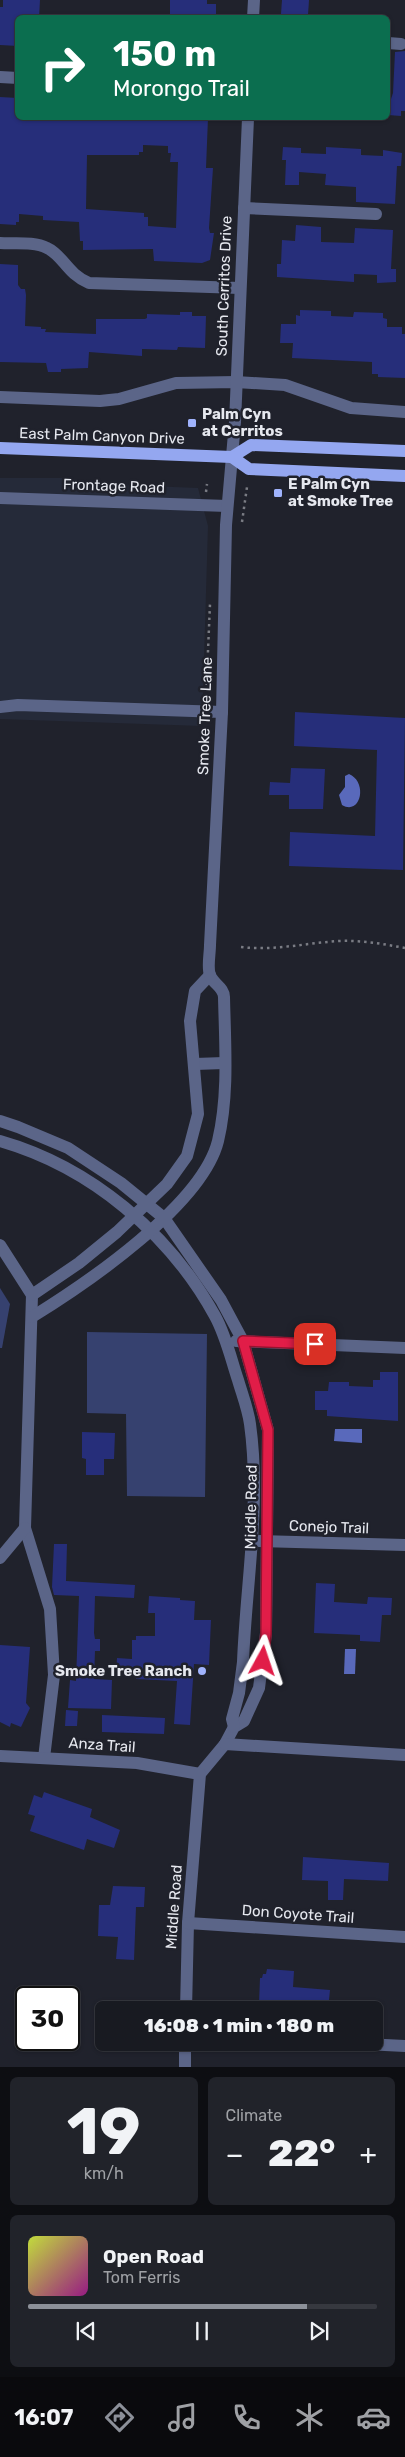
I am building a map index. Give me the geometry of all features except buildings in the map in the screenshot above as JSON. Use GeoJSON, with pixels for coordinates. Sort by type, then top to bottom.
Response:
{"type":"FeatureCollection","features":[{"type":"Feature","properties":{"kind":"main road"},"geometry":{"type":"LineString","coordinates":[[232,457],[251,444],[405,451]]}},
{"type":"Feature","properties":{"kind":"main road","name":"East Palm Canyon Drive"},"geometry":{"type":"LineString","coordinates":[[0,448],[232,457],[249,469],[405,476]]}},
{"type":"Feature","properties":{"kind":"street"},"geometry":{"type":"LineString","coordinates":[[253,15],[254,0]]}},
{"type":"Feature","properties":{"kind":"street"},"geometry":{"type":"LineString","coordinates":[[390,43],[401,44]]}},
{"type":"Feature","properties":{"kind":"street"},"geometry":{"type":"LineString","coordinates":[[0,77],[15,78]]}},
{"type":"Feature","properties":{"kind":"street","name":"South Cerritos Drive"},"geometry":{"type":"LineString","coordinates":[[232,457],[248,120]]}},
{"type":"Feature","properties":{"kind":"street"},"geometry":{"type":"LineString","coordinates":[[244,208],[376,214]]}},
{"type":"Feature","properties":{"kind":"street"},"geometry":{"type":"LineString","coordinates":[[0,243],[40,245],[49,248],[76,278],[89,283],[240,288]]}},
{"type":"Feature","properties":{"kind":"street"},"geometry":{"type":"LineString","coordinates":[[0,397],[100,401],[119,399],[176,383],[236,382],[285,385],[351,408],[405,412]]}},
{"type":"Feature","properties":{"kind":"street","name":"Smoke Tree Lane"},"geometry":{"type":"LineString","coordinates":[[210,975],[222,712],[227,506],[232,457]]}},
{"type":"Feature","properties":{"kind":"street","name":"Frontage Road"},"geometry":{"type":"LineString","coordinates":[[0,498],[227,506]]}},
{"type":"Feature","properties":{"kind":"street"},"geometry":{"type":"LineString","coordinates":[[0,707],[18,705],[222,712]]}},
{"type":"Feature","properties":{"kind":"street"},"geometry":{"type":"LineString","coordinates":[[32,1295],[80,1263],[134,1216],[167,1184],[187,1156],[194,1136],[198,1114],[190,1021],[195,991],[210,975],[224,992],[222,1119],[211,1161],[191,1189],[164,1218],[94,1277],[32,1317]]}},
{"type":"Feature","properties":{"kind":"street"},"geometry":{"type":"LineString","coordinates":[[194,1064],[224,1063]]}},
{"type":"Feature","properties":{"kind":"street","name":"Middle Road"},"geometry":{"type":"LineString","coordinates":[[0,1121],[18,1126],[68,1148],[121,1183],[164,1218],[221,1300],[243,1341],[268,1430],[266,1634],[259,1688],[244,1721],[234,1727],[225,1744],[200,1774],[188,1923],[186,2001]]}},
{"type":"Feature","properties":{"kind":"street","name":"Middle Road"},"geometry":{"type":"LineString","coordinates":[[0,1142],[30,1152],[89,1181],[150,1230],[182,1266],[215,1316],[226,1342],[250,1423],[253,1474],[251,1541],[243,1662],[239,1693],[232,1719],[234,1727]]}},
{"type":"Feature","properties":{"kind":"street"},"geometry":{"type":"LineString","coordinates":[[0,1245],[32,1295],[25,1528],[50,1609],[54,1675],[44,1758]]}},
{"type":"Feature","properties":{"kind":"street"},"geometry":{"type":"LineString","coordinates":[[226,1342],[243,1341],[405,1348]]}},
{"type":"Feature","properties":{"kind":"street"},"geometry":{"type":"LineString","coordinates":[[0,1558],[25,1528]]}},
{"type":"Feature","properties":{"kind":"street","name":"Conejo Trail"},"geometry":{"type":"LineString","coordinates":[[251,1541],[405,1545]]}},
{"type":"Feature","properties":{"kind":"street"},"geometry":{"type":"LineString","coordinates":[[225,1744],[405,1755]]}},
{"type":"Feature","properties":{"kind":"street","name":"Anza Trail"},"geometry":{"type":"LineString","coordinates":[[0,1756],[137,1763],[200,1774]]}},
{"type":"Feature","properties":{"kind":"street","name":"Don Coyote Trail"},"geometry":{"type":"LineString","coordinates":[[188,1923],[405,1937]]}},
{"type":"Feature","properties":{"kind":"street"},"geometry":{"type":"LineString","coordinates":[[383,2045],[405,2046]]}},
{"type":"Feature","properties":{"kind":"street"},"geometry":{"type":"LineString","coordinates":[[185,2051],[185,2067]]}},
{"type":"Feature","properties":{"kind":"path"},"geometry":{"type":"LineString","coordinates":[[206,494],[207,484]]}},
{"type":"Feature","properties":{"kind":"path"},"geometry":{"type":"LineString","coordinates":[[242,522],[247,487]]}},
{"type":"Feature","properties":{"kind":"path"},"geometry":{"type":"LineString","coordinates":[[206,711],[210,595]]}},
{"type":"Feature","properties":{"kind":"path"},"geometry":{"type":"LineString","coordinates":[[242,947],[261,949],[339,941],[369,942],[405,948]]}},
{"type":"Feature","properties":{"kind":"shaded area"},"geometry":{"type":"Polygon","coordinates":[[[0,478],[66,478],[100,484],[198,488],[208,526],[202,726],[0,719],[0,478]]]}},
{"type":"Feature","properties":{"kind":"shaded area"},"geometry":{"type":"Polygon","coordinates":[[[349,774],[359,784],[360,797],[354,806],[349,807],[342,805],[339,795],[345,787],[345,776],[349,774]]]}},
{"type":"Feature","properties":{"kind":"shaded area"},"geometry":{"type":"Polygon","coordinates":[[[0,1288],[10,1304],[2,1348],[0,1348],[0,1288]]]}},
{"type":"Feature","properties":{"kind":"shaded area"},"geometry":{"type":"Polygon","coordinates":[[[87,1332],[207,1334],[205,1497],[127,1496],[126,1414],[87,1413],[87,1332]]]}},
{"type":"Feature","properties":{"kind":"shaded area"},"geometry":{"type":"Polygon","coordinates":[[[335,1429],[362,1429],[362,1443],[334,1441],[335,1429]]]}},
{"type":"Feature","properties":{"kind":"shaded area"},"geometry":{"type":"Polygon","coordinates":[[[345,1649],[356,1649],[355,1674],[344,1674],[345,1649]]]}},
{"type":"Feature","properties":{"kind":"place","name":"Palm Cyn at Cerritos"},"geometry":{"type":"Point","coordinates":[192,423]}},
{"type":"Feature","properties":{"kind":"place","name":"E Palm Cyn at Smoke Tree"},"geometry":{"type":"Point","coordinates":[278,493]}},
{"type":"Feature","properties":{"kind":"place","name":"Smoke Tree Ranch"},"geometry":{"type":"Point","coordinates":[202,1671]}},
{"type":"Feature","properties":{"kind":"route"},"geometry":{"type":"LineString","coordinates":[[263,1661],[266,1634],[268,1430],[243,1341],[315,1344]]}}]}
